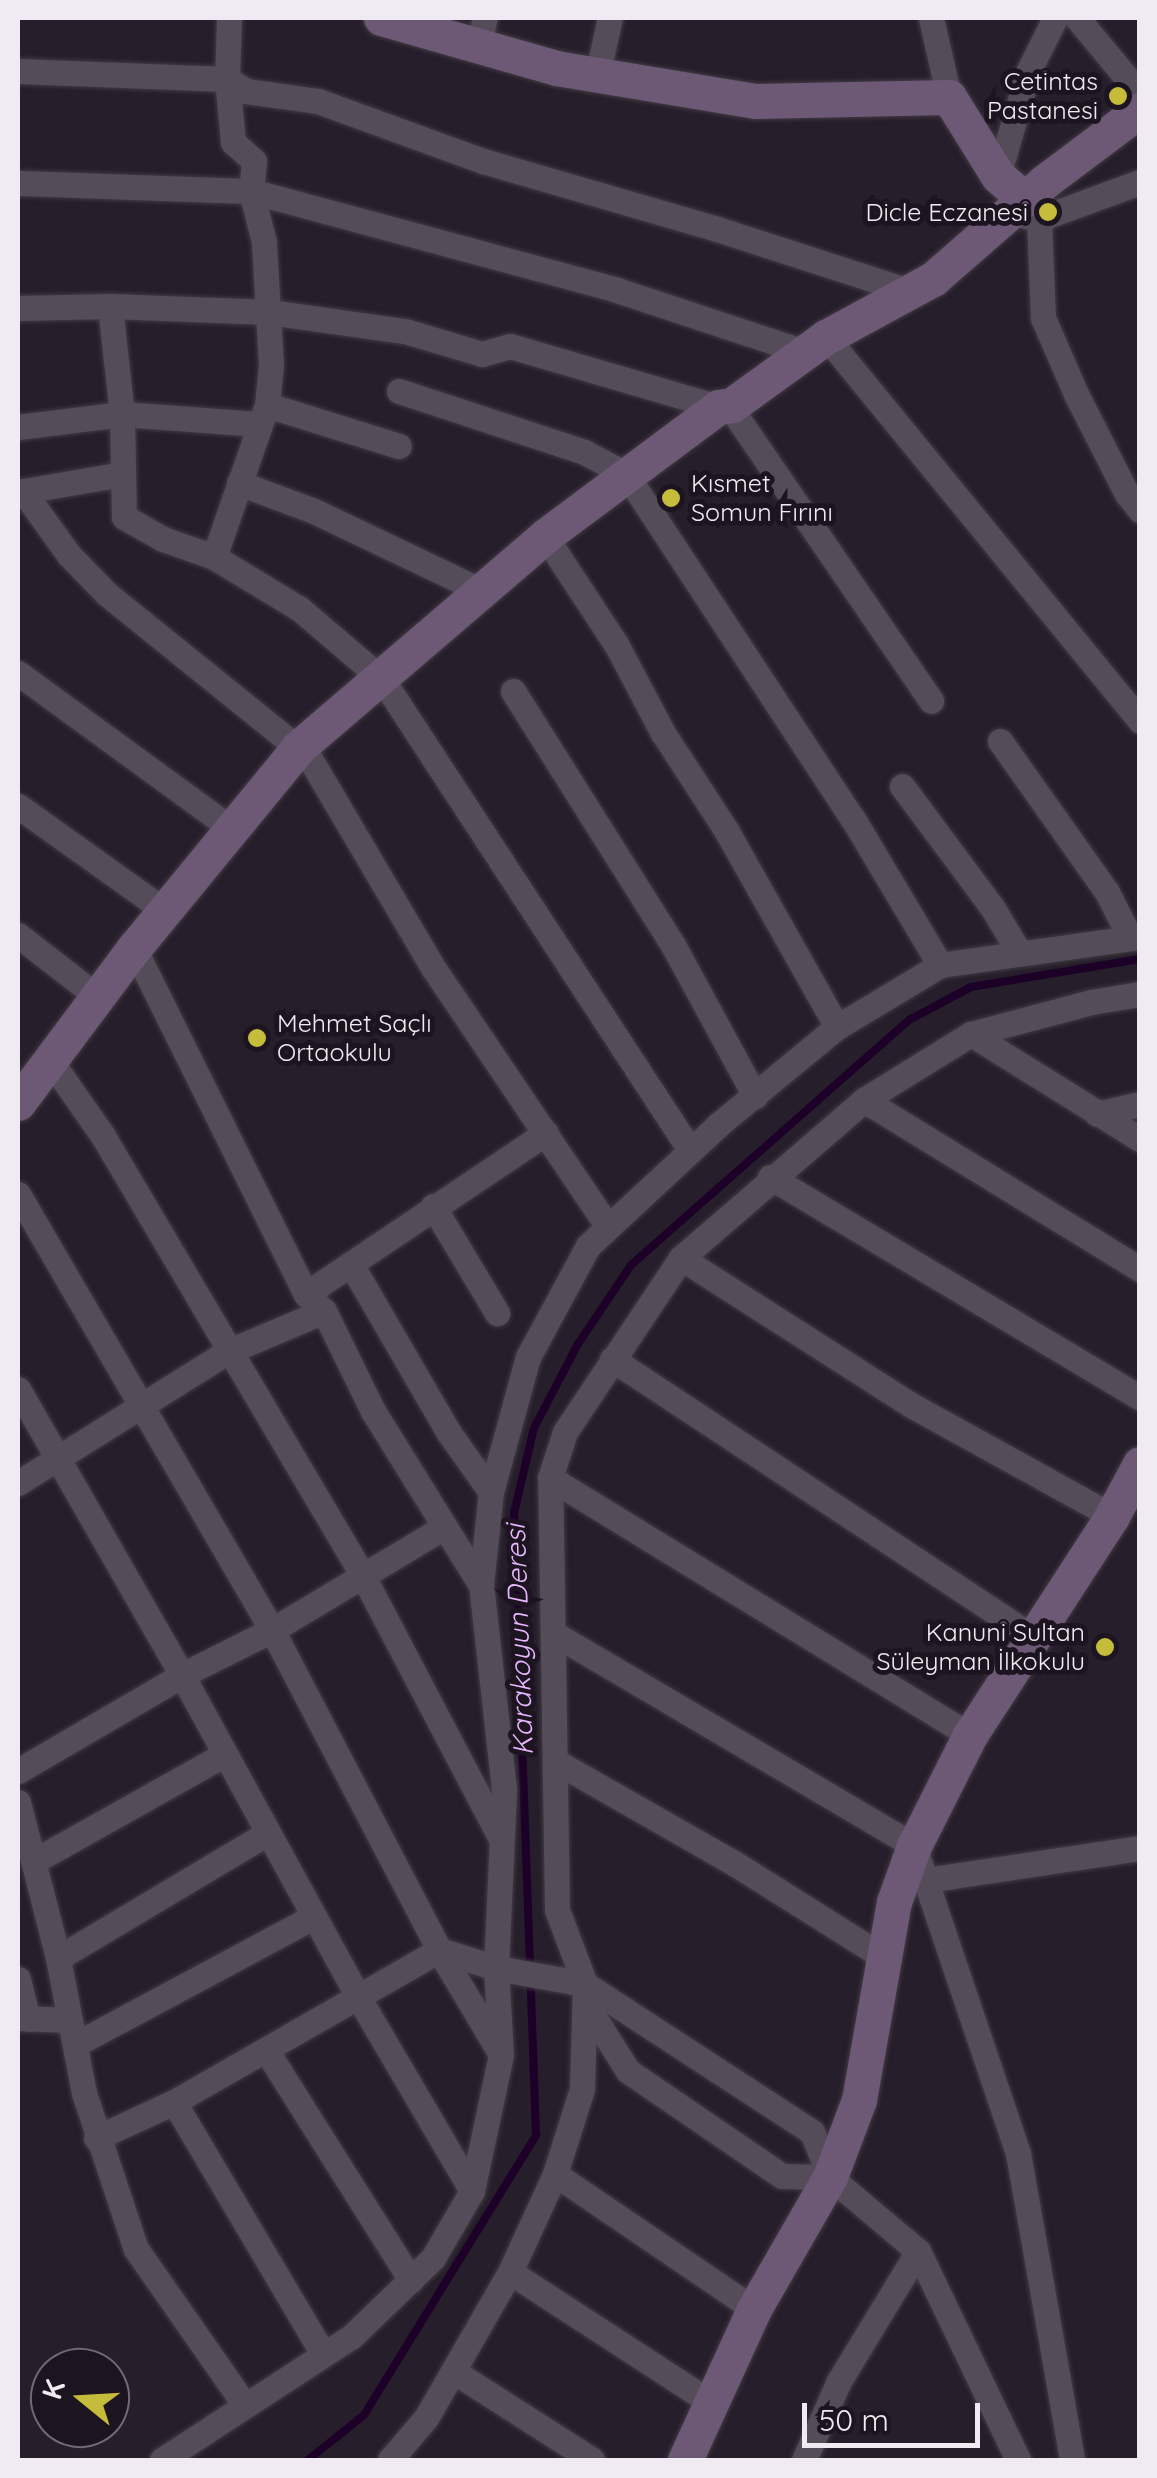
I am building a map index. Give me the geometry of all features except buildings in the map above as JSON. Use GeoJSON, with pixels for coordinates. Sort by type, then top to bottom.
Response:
{"type":"FeatureCollection","features":[{"type":"Feature","properties":{"kind":"street"},"geometry":{"type":"LineString","coordinates":[[214,557],[263,414],[269,312],[264,242],[251,191],[254,161],[234,142],[227,79],[229,18]]}},
{"type":"Feature","properties":{"kind":"street"},"geometry":{"type":"LineString","coordinates":[[380,18],[482,30],[597,76],[755,101],[949,98]]}},
{"type":"Feature","properties":{"kind":"street"},"geometry":{"type":"LineString","coordinates":[[597,76],[610,18]]}},
{"type":"Feature","properties":{"kind":"street"},"geometry":{"type":"LineString","coordinates":[[930,18],[949,98],[1018,202]]}},
{"type":"Feature","properties":{"kind":"street"},"geometry":{"type":"LineString","coordinates":[[1055,18],[1028,72],[1018,202],[1042,318],[1076,394],[1140,510]]}},
{"type":"Feature","properties":{"kind":"street"},"geometry":{"type":"LineString","coordinates":[[1077,18],[1140,94]]}},
{"type":"Feature","properties":{"kind":"street"},"geometry":{"type":"LineString","coordinates":[[18,70],[227,79],[246,91],[318,101],[483,161],[718,228],[912,292]]}},
{"type":"Feature","properties":{"kind":"street"},"geometry":{"type":"LineString","coordinates":[[504,1843],[362,1576],[103,1136],[30,1078],[298,748],[545,536],[626,474],[816,345],[912,292],[1018,202],[1140,110]]}},
{"type":"Feature","properties":{"kind":"street"},"geometry":{"type":"LineString","coordinates":[[1018,202],[1140,182]]}},
{"type":"Feature","properties":{"kind":"street"},"geometry":{"type":"LineString","coordinates":[[18,183],[251,191],[816,345],[1140,721]]}},
{"type":"Feature","properties":{"kind":"street"},"geometry":{"type":"LineString","coordinates":[[110,306],[122,414],[124,518],[163,539],[214,557],[300,609],[382,679],[690,1150]]}},
{"type":"Feature","properties":{"kind":"street"},"geometry":{"type":"LineString","coordinates":[[18,308],[110,306],[269,312],[405,331],[482,354],[510,346],[724,407],[931,701]]}},
{"type":"Feature","properties":{"kind":"street"},"geometry":{"type":"LineString","coordinates":[[399,391],[584,452],[626,474],[853,819],[940,965]]}},
{"type":"Feature","properties":{"kind":"street"},"geometry":{"type":"LineString","coordinates":[[18,428],[122,414],[263,414],[399,446]]}},
{"type":"Feature","properties":{"kind":"street"},"geometry":{"type":"LineString","coordinates":[[122,474],[20,491],[69,556],[106,594],[308,757],[434,969],[608,1227]]}},
{"type":"Feature","properties":{"kind":"street"},"geometry":{"type":"LineString","coordinates":[[239,483],[314,511],[482,591]]}},
{"type":"Feature","properties":{"kind":"street"},"geometry":{"type":"LineString","coordinates":[[545,536],[616,644],[663,733],[726,830],[837,1028]]}},
{"type":"Feature","properties":{"kind":"street"},"geometry":{"type":"LineString","coordinates":[[18,674],[233,830]]}},
{"type":"Feature","properties":{"kind":"street"},"geometry":{"type":"LineString","coordinates":[[514,691],[674,944],[754,1096]]}},
{"type":"Feature","properties":{"kind":"street"},"geometry":{"type":"LineString","coordinates":[[162,2460],[322,2352],[352,2337],[433,2258],[472,2191],[502,2055],[496,1968],[504,1789],[481,1584],[492,1492],[528,1356],[588,1246],[690,1150],[837,1028],[940,965],[1135,937],[1000,742]]}},
{"type":"Feature","properties":{"kind":"street"},"geometry":{"type":"LineString","coordinates":[[902,786],[992,907],[1018,952]]}},
{"type":"Feature","properties":{"kind":"street"},"geometry":{"type":"LineString","coordinates":[[18,806],[165,911]]}},
{"type":"Feature","properties":{"kind":"street"},"geometry":{"type":"LineString","coordinates":[[18,935],[98,997]]}},
{"type":"Feature","properties":{"kind":"street"},"geometry":{"type":"LineString","coordinates":[[134,948],[373,1410],[481,1584]]}},
{"type":"Feature","properties":{"kind":"street"},"geometry":{"type":"LineString","coordinates":[[830,2177],[782,2176],[628,2072],[585,1993],[557,1910],[550,1478],[565,1432],[681,1258],[864,1100],[971,1034],[1092,1002],[1140,994]]}},
{"type":"Feature","properties":{"kind":"street"},"geometry":{"type":"LineString","coordinates":[[971,1034],[1140,1139]]}},
{"type":"Feature","properties":{"kind":"street"},"geometry":{"type":"LineString","coordinates":[[864,1100],[1140,1269]]}},
{"type":"Feature","properties":{"kind":"street"},"geometry":{"type":"LineString","coordinates":[[1096,1114],[1140,1104]]}},
{"type":"Feature","properties":{"kind":"street"},"geometry":{"type":"LineString","coordinates":[[18,1484],[227,1352],[315,1303],[351,1264],[546,1133]]}},
{"type":"Feature","properties":{"kind":"street"},"geometry":{"type":"LineString","coordinates":[[770,1178],[1140,1398]]}},
{"type":"Feature","properties":{"kind":"street"},"geometry":{"type":"LineString","coordinates":[[18,1194],[272,1630],[439,1950],[502,2055]]}},
{"type":"Feature","properties":{"kind":"street"},"geometry":{"type":"LineString","coordinates":[[433,1206],[497,1312]]}},
{"type":"Feature","properties":{"kind":"street"},"geometry":{"type":"LineString","coordinates":[[681,1258],[911,1405],[1112,1516]]}},
{"type":"Feature","properties":{"kind":"street"},"geometry":{"type":"LineString","coordinates":[[351,1264],[449,1433],[492,1492]]}},
{"type":"Feature","properties":{"kind":"street"},"geometry":{"type":"LineString","coordinates":[[612,1359],[1032,1637]]}},
{"type":"Feature","properties":{"kind":"street"},"geometry":{"type":"LineString","coordinates":[[18,1390],[182,1676],[357,1996],[472,2191]]}},
{"type":"Feature","properties":{"kind":"street"},"geometry":{"type":"LineString","coordinates":[[684,2460],[754,2309],[830,2177],[859,2100],[894,1902],[914,1846],[970,1734],[1112,1516],[1140,1464]]}},
{"type":"Feature","properties":{"kind":"street"},"geometry":{"type":"LineString","coordinates":[[550,1478],[970,1734]]}},
{"type":"Feature","properties":{"kind":"street"},"geometry":{"type":"LineString","coordinates":[[18,1772],[182,1676],[272,1630],[444,1526]]}},
{"type":"Feature","properties":{"kind":"street"},"geometry":{"type":"LineString","coordinates":[[553,1633],[914,1846],[1018,2154],[1072,2460]]}},
{"type":"Feature","properties":{"kind":"street"},"geometry":{"type":"LineString","coordinates":[[36,1860],[225,1754]]}},
{"type":"Feature","properties":{"kind":"street"},"geometry":{"type":"LineString","coordinates":[[555,1762],[734,1863],[883,1957]]}},
{"type":"Feature","properties":{"kind":"street"},"geometry":{"type":"LineString","coordinates":[[18,1802],[36,1860],[96,2138],[136,2249],[245,2406]]}},
{"type":"Feature","properties":{"kind":"street"},"geometry":{"type":"LineString","coordinates":[[58,1958],[266,1834]]}},
{"type":"Feature","properties":{"kind":"street"},"geometry":{"type":"LineString","coordinates":[[926,1880],[1140,1848]]}},
{"type":"Feature","properties":{"kind":"street"},"geometry":{"type":"LineString","coordinates":[[18,1979],[23,2018],[73,2032],[313,1918]]}},
{"type":"Feature","properties":{"kind":"street"},"geometry":{"type":"LineString","coordinates":[[96,2138],[174,2102],[439,1950],[552,1980],[585,1993],[812,2132],[830,2177],[918,2250],[1018,2460]]}},
{"type":"Feature","properties":{"kind":"street"},"geometry":{"type":"LineString","coordinates":[[403,2456],[510,2272],[554,2174],[582,2089],[585,1993]]}},
{"type":"Feature","properties":{"kind":"street"},"geometry":{"type":"LineString","coordinates":[[266,2050],[411,2280]]}},
{"type":"Feature","properties":{"kind":"street"},"geometry":{"type":"LineString","coordinates":[[174,2102],[322,2352]]}},
{"type":"Feature","properties":{"kind":"street"},"geometry":{"type":"LineString","coordinates":[[554,2174],[754,2309]]}},
{"type":"Feature","properties":{"kind":"street"},"geometry":{"type":"LineString","coordinates":[[804,2460],[839,2381],[918,2250]]}},
{"type":"Feature","properties":{"kind":"street"},"geometry":{"type":"LineString","coordinates":[[510,2272],[710,2402]]}},
{"type":"Feature","properties":{"kind":"street"},"geometry":{"type":"LineString","coordinates":[[453,2372],[592,2460]]}},
{"type":"Feature","properties":{"kind":"waterway","name":"Karakoyun Deresi"},"geometry":{"type":"LineString","coordinates":[[308,2460],[364,2415],[536,2135],[514,1513],[534,1428],[578,1344],[631,1265],[909,1020],[971,987],[1140,959]]}},
{"type":"Feature","properties":{"kind":"place","name":"Cetintas Pastanesi"},"geometry":{"type":"Point","coordinates":[1118,96]}},
{"type":"Feature","properties":{"kind":"place","name":"Dicle Eczanesi"},"geometry":{"type":"Point","coordinates":[1048,212]}},
{"type":"Feature","properties":{"kind":"place","name":"Kısmet Somun Fırını"},"geometry":{"type":"Point","coordinates":[671,498]}},
{"type":"Feature","properties":{"kind":"place","name":"Mehmet Saçlı Ortaokulu"},"geometry":{"type":"Point","coordinates":[257,1038]}},
{"type":"Feature","properties":{"kind":"place","name":"Kanuni Sultan Süleyman İlkokulu"},"geometry":{"type":"Point","coordinates":[1105,1647]}}]}
